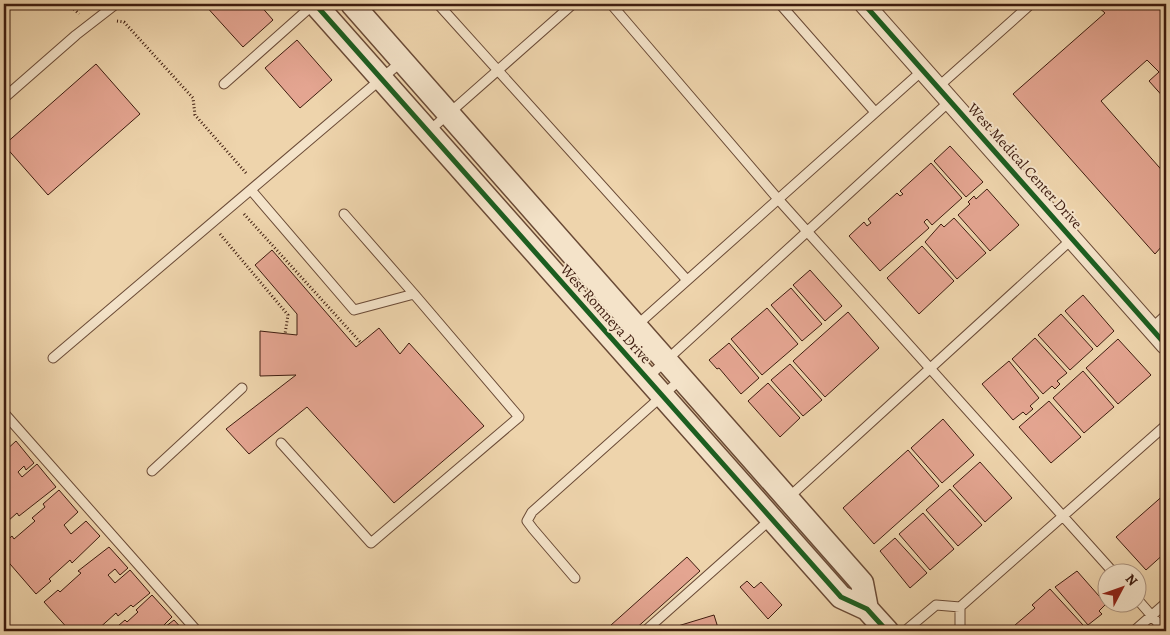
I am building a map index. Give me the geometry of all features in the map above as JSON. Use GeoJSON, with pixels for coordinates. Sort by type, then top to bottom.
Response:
{"type":"FeatureCollection","features":[{"type":"Feature","properties":{"kind":"street","name":"West Romneya Drive"},"geometry":{"type":"LineString","coordinates":[[314,4],[841,597],[867,609],[887,631]]}},
{"type":"Feature","properties":{"kind":"street","name":"West Romneya Drive"},"geometry":{"type":"LineString","coordinates":[[352,4],[401,62],[862,583],[867,609]]}},
{"type":"Feature","properties":{"kind":"street","name":"West Medical Center Drive"},"geometry":{"type":"LineString","coordinates":[[864,4],[1166,345]]}},
{"type":"Feature","properties":{"kind":"lane"},"geometry":{"type":"LineString","coordinates":[[4,98],[116,4]]}},
{"type":"Feature","properties":{"kind":"lane"},"geometry":{"type":"LineString","coordinates":[[224,84],[314,4]]}},
{"type":"Feature","properties":{"kind":"lane"},"geometry":{"type":"LineString","coordinates":[[438,4],[686,279]]}},
{"type":"Feature","properties":{"kind":"lane"},"geometry":{"type":"LineString","coordinates":[[428,131],[573,4]]}},
{"type":"Feature","properties":{"kind":"lane"},"geometry":{"type":"LineString","coordinates":[[611,4],[778,199],[1104,562]]}},
{"type":"Feature","properties":{"kind":"lane"},"geometry":{"type":"LineString","coordinates":[[780,4],[875,112]]}},
{"type":"Feature","properties":{"kind":"lane"},"geometry":{"type":"LineString","coordinates":[[938,87],[1031,4]]}},
{"type":"Feature","properties":{"kind":"lane"},"geometry":{"type":"LineString","coordinates":[[53,358],[401,62]]}},
{"type":"Feature","properties":{"kind":"lane"},"geometry":{"type":"LineString","coordinates":[[616,344],[686,279],[923,70]]}},
{"type":"Feature","properties":{"kind":"lane"},"geometry":{"type":"LineString","coordinates":[[647,378],[950,101]]}},
{"type":"Feature","properties":{"kind":"lane"},"geometry":{"type":"LineString","coordinates":[[248,193],[354,310],[414,294]]}},
{"type":"Feature","properties":{"kind":"lane"},"geometry":{"type":"LineString","coordinates":[[281,443],[371,543],[519,417],[344,214]]}},
{"type":"Feature","properties":{"kind":"lane"},"geometry":{"type":"LineString","coordinates":[[787,498],[1072,239]]}},
{"type":"Feature","properties":{"kind":"lane"},"geometry":{"type":"LineString","coordinates":[[1152,328],[1166,316]]}},
{"type":"Feature","properties":{"kind":"lane"},"geometry":{"type":"LineString","coordinates":[[575,578],[528,521],[532,512],[681,378]]}},
{"type":"Feature","properties":{"kind":"lane"},"geometry":{"type":"LineString","coordinates":[[152,471],[242,388]]}},
{"type":"Feature","properties":{"kind":"lane"},"geometry":{"type":"LineString","coordinates":[[4,413],[197,631]]}},
{"type":"Feature","properties":{"kind":"lane"},"geometry":{"type":"LineString","coordinates":[[905,631],[936,605],[960,607],[1166,425]]}},
{"type":"Feature","properties":{"kind":"lane"},"geometry":{"type":"LineString","coordinates":[[645,631],[772,519]]}},
{"type":"Feature","properties":{"kind":"lane"},"geometry":{"type":"LineString","coordinates":[[1134,631],[1166,603]]}},
{"type":"Feature","properties":{"kind":"lane"},"geometry":{"type":"LineString","coordinates":[[960,607],[960,631]]}},
{"type":"Feature","properties":{"kind":"lane"},"geometry":{"type":"LineString","coordinates":[[1148,611],[1165,631]]}},
{"type":"Feature","properties":{"kind":"path"},"geometry":{"type":"LineString","coordinates":[[69,4],[78,14],[124,22],[193,98],[195,115],[247,172],[248,193],[244,213],[238,219]]}},
{"type":"Feature","properties":{"kind":"path"},"geometry":{"type":"LineString","coordinates":[[244,213],[361,343]]}},
{"type":"Feature","properties":{"kind":"path"},"geometry":{"type":"LineString","coordinates":[[226,230],[220,235],[288,315],[286,334]]}},
{"type":"Feature","properties":{"kind":"building"},"geometry":{"type":"Polygon","coordinates":[[[204,4],[259,4],[273,20],[243,47],[204,4]]]}},
{"type":"Feature","properties":{"kind":"building"},"geometry":{"type":"Polygon","coordinates":[[[1101,4],[1166,4],[1166,100],[1149,81],[1159,72],[1147,60],[1101,101],[1166,175],[1166,251],[1162,246],[1155,254],[1013,94],[1105,13],[1098,7],[1101,4]]]}},
{"type":"Feature","properties":{"kind":"building"},"geometry":{"type":"Polygon","coordinates":[[[297,40],[332,80],[300,108],[265,68],[297,40]]]}},
{"type":"Feature","properties":{"kind":"building"},"geometry":{"type":"Polygon","coordinates":[[[96,64],[140,114],[48,195],[4,145],[96,64]]]}},
{"type":"Feature","properties":{"kind":"building"},"geometry":{"type":"Polygon","coordinates":[[[950,146],[983,182],[966,197],[934,161],[950,146]]]}},
{"type":"Feature","properties":{"kind":"building"},"geometry":{"type":"Polygon","coordinates":[[[931,163],[962,198],[932,225],[927,219],[924,222],[929,228],[880,271],[849,236],[864,222],[867,226],[871,223],[868,219],[897,193],[900,196],[903,194],[900,191],[931,163]]]}},
{"type":"Feature","properties":{"kind":"building"},"geometry":{"type":"Polygon","coordinates":[[[987,189],[1019,225],[990,251],[958,215],[970,204],[968,202],[974,196],[976,199],[987,189]]]}},
{"type":"Feature","properties":{"kind":"building"},"geometry":{"type":"Polygon","coordinates":[[[954,218],[986,253],[957,279],[925,242],[941,224],[944,227],[954,218]]]}},
{"type":"Feature","properties":{"kind":"building"},"geometry":{"type":"Polygon","coordinates":[[[922,246],[954,281],[919,314],[887,278],[922,246]]]}},
{"type":"Feature","properties":{"kind":"building"},"geometry":{"type":"Polygon","coordinates":[[[272,250],[356,347],[379,328],[400,354],[409,343],[484,426],[394,503],[307,407],[249,454],[226,429],[296,375],[260,376],[260,331],[297,335],[297,314],[255,265],[272,250]]]}},
{"type":"Feature","properties":{"kind":"building"},"geometry":{"type":"Polygon","coordinates":[[[810,270],[842,306],[825,321],[793,285],[810,270]]]}},
{"type":"Feature","properties":{"kind":"building"},"geometry":{"type":"Polygon","coordinates":[[[791,288],[822,324],[802,341],[771,305],[791,288]]]}},
{"type":"Feature","properties":{"kind":"building"},"geometry":{"type":"Polygon","coordinates":[[[1083,295],[1114,331],[1097,347],[1065,311],[1083,295]]]}},
{"type":"Feature","properties":{"kind":"building"},"geometry":{"type":"Polygon","coordinates":[[[767,308],[798,344],[762,375],[731,339],[767,308]]]}},
{"type":"Feature","properties":{"kind":"building"},"geometry":{"type":"Polygon","coordinates":[[[848,312],[879,348],[825,397],[793,361],[848,312]]]}},
{"type":"Feature","properties":{"kind":"building"},"geometry":{"type":"Polygon","coordinates":[[[1061,314],[1093,349],[1070,370],[1038,335],[1061,314]]]}},
{"type":"Feature","properties":{"kind":"building"},"geometry":{"type":"Polygon","coordinates":[[[1035,338],[1067,373],[1057,381],[1060,384],[1055,389],[1052,386],[1043,394],[1012,359],[1035,338]]]}},
{"type":"Feature","properties":{"kind":"building"},"geometry":{"type":"Polygon","coordinates":[[[1118,339],[1151,375],[1118,404],[1086,368],[1118,339]]]}},
{"type":"Feature","properties":{"kind":"building"},"geometry":{"type":"Polygon","coordinates":[[[729,343],[759,378],[741,394],[719,368],[717,369],[709,360],[729,343]]]}},
{"type":"Feature","properties":{"kind":"building"},"geometry":{"type":"Polygon","coordinates":[[[1009,361],[1039,398],[1030,406],[1033,409],[1026,415],[1023,412],[1013,420],[982,384],[1009,361]]]}},
{"type":"Feature","properties":{"kind":"building"},"geometry":{"type":"Polygon","coordinates":[[[790,364],[822,400],[803,416],[771,380],[790,364]]]}},
{"type":"Feature","properties":{"kind":"building"},"geometry":{"type":"Polygon","coordinates":[[[1083,371],[1114,407],[1084,433],[1053,398],[1083,371]]]}},
{"type":"Feature","properties":{"kind":"building"},"geometry":{"type":"Polygon","coordinates":[[[768,383],[800,418],[780,437],[748,401],[768,383]]]}},
{"type":"Feature","properties":{"kind":"building"},"geometry":{"type":"Polygon","coordinates":[[[1049,401],[1081,437],[1051,463],[1019,427],[1049,401]]]}},
{"type":"Feature","properties":{"kind":"building"},"geometry":{"type":"Polygon","coordinates":[[[943,419],[974,455],[942,483],[911,448],[943,419]]]}},
{"type":"Feature","properties":{"kind":"building"},"geometry":{"type":"Polygon","coordinates":[[[16,441],[34,463],[26,470],[24,466],[18,472],[22,477],[37,464],[56,487],[19,516],[17,513],[8,521],[10,523],[4,529],[4,452],[16,441]]]}},
{"type":"Feature","properties":{"kind":"building"},"geometry":{"type":"Polygon","coordinates":[[[908,450],[939,486],[874,544],[843,508],[908,450]]]}},
{"type":"Feature","properties":{"kind":"building"},"geometry":{"type":"Polygon","coordinates":[[[980,462],[1012,498],[985,522],[953,486],[980,462]]]}},
{"type":"Feature","properties":{"kind":"building"},"geometry":{"type":"Polygon","coordinates":[[[950,489],[982,525],[958,546],[926,510],[950,489]]]}},
{"type":"Feature","properties":{"kind":"building"},"geometry":{"type":"Polygon","coordinates":[[[59,490],[78,512],[64,525],[71,534],[86,521],[100,536],[72,563],[70,560],[49,579],[51,581],[36,594],[4,557],[4,543],[12,536],[14,539],[35,521],[32,518],[45,507],[43,504],[59,490]]]}},
{"type":"Feature","properties":{"kind":"building"},"geometry":{"type":"Polygon","coordinates":[[[1166,493],[1166,552],[1148,568],[1148,562],[1139,562],[1116,537],[1166,493]]]}},
{"type":"Feature","properties":{"kind":"building"},"geometry":{"type":"Polygon","coordinates":[[[923,513],[954,549],[930,570],[899,534],[923,513]]]}},
{"type":"Feature","properties":{"kind":"building"},"geometry":{"type":"Polygon","coordinates":[[[895,538],[927,573],[910,588],[880,551],[895,538]]]}},
{"type":"Feature","properties":{"kind":"building"},"geometry":{"type":"Polygon","coordinates":[[[109,547],[128,568],[120,575],[115,569],[108,575],[115,583],[130,570],[150,593],[118,616],[116,613],[96,631],[70,631],[44,602],[58,590],[60,592],[81,573],[78,571],[109,547]]]}},
{"type":"Feature","properties":{"kind":"building"},"geometry":{"type":"Polygon","coordinates":[[[687,557],[700,571],[633,631],[617,631],[611,625],[687,557]]]}},
{"type":"Feature","properties":{"kind":"building"},"geometry":{"type":"Polygon","coordinates":[[[1077,571],[1098,595],[1098,612],[1102,614],[1088,625],[1055,587],[1077,571]]]}},
{"type":"Feature","properties":{"kind":"building"},"geometry":{"type":"Polygon","coordinates":[[[747,581],[754,588],[761,582],[782,605],[768,619],[740,587],[747,581]]]}},
{"type":"Feature","properties":{"kind":"building"},"geometry":{"type":"Polygon","coordinates":[[[1050,589],[1083,625],[1076,631],[1008,631],[1035,608],[1032,605],[1050,589]]]}},
{"type":"Feature","properties":{"kind":"building"},"geometry":{"type":"Polygon","coordinates":[[[152,595],[172,617],[158,631],[112,631],[125,620],[127,622],[138,612],[136,610],[152,595]]]}},
{"type":"Feature","properties":{"kind":"building"},"geometry":{"type":"Polygon","coordinates":[[[714,615],[719,631],[669,631],[668,629],[714,615]]]}},
{"type":"Feature","properties":{"kind":"building"},"geometry":{"type":"Polygon","coordinates":[[[174,620],[184,631],[169,631],[165,627],[174,620]]]}},
{"type":"Feature","properties":{"kind":"cycle path"},"geometry":{"type":"LineString","coordinates":[[315,4],[841,597],[867,609],[887,631]]}},
{"type":"Feature","properties":{"kind":"cycle path"},"geometry":{"type":"LineString","coordinates":[[864,4],[1166,345]]}}]}
